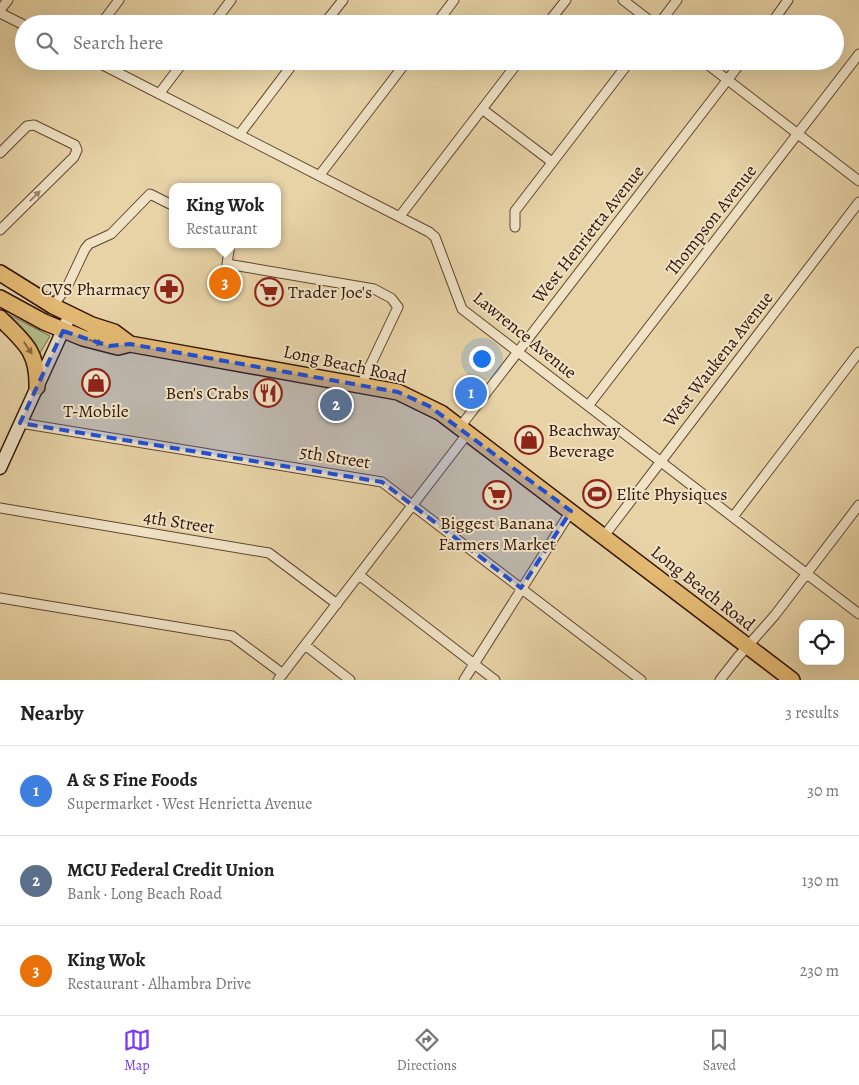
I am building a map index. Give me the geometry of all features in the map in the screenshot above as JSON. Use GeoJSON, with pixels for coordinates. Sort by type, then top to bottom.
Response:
{"type":"FeatureCollection","features":[{"type":"Feature","properties":{"kind":"main road","name":"Long Beach Road"},"geometry":{"type":"LineString","coordinates":[[0,273],[53,306],[92,325],[114,332],[130,344]]}},
{"type":"Feature","properties":{"kind":"main road","name":"Long Beach Road"},"geometry":{"type":"LineString","coordinates":[[0,298],[27,314],[63,330],[108,346],[118,347],[130,344],[361,385],[398,392],[411,397],[441,413],[464,430],[792,680]]}},
{"type":"Feature","properties":{"kind":"main road"},"geometry":{"type":"LineString","coordinates":[[0,468],[70,315]]}},
{"type":"Feature","properties":{"kind":"main road"},"geometry":{"type":"LineString","coordinates":[[0,318],[30,350],[37,370],[37,387]]}},
{"type":"Feature","properties":{"kind":"street"},"geometry":{"type":"LineString","coordinates":[[8,0],[0,12],[15,20]]}},
{"type":"Feature","properties":{"kind":"street"},"geometry":{"type":"LineString","coordinates":[[108,15],[119,0]]}},
{"type":"Feature","properties":{"kind":"street"},"geometry":{"type":"LineString","coordinates":[[220,15],[231,0]]}},
{"type":"Feature","properties":{"kind":"street"},"geometry":{"type":"LineString","coordinates":[[331,15],[342,0]]}},
{"type":"Feature","properties":{"kind":"street"},"geometry":{"type":"LineString","coordinates":[[443,15],[454,0]]}},
{"type":"Feature","properties":{"kind":"street"},"geometry":{"type":"LineString","coordinates":[[555,15],[566,0]]}},
{"type":"Feature","properties":{"kind":"street"},"geometry":{"type":"LineString","coordinates":[[623,0],[642,15]]}},
{"type":"Feature","properties":{"kind":"street"},"geometry":{"type":"LineString","coordinates":[[666,15],[677,0]]}},
{"type":"Feature","properties":{"kind":"street"},"geometry":{"type":"LineString","coordinates":[[777,15],[788,0]]}},
{"type":"Feature","properties":{"kind":"street","name":"Thompson Avenue"},"geometry":{"type":"LineString","coordinates":[[588,406],[859,54]]}},
{"type":"Feature","properties":{"kind":"street","name":"Lawrence Avenue"},"geometry":{"type":"LineString","coordinates":[[111,70],[429,232],[435,237],[462,309],[859,614]]}},
{"type":"Feature","properties":{"kind":"street"},"geometry":{"type":"LineString","coordinates":[[158,94],[177,70]]}},
{"type":"Feature","properties":{"kind":"street"},"geometry":{"type":"LineString","coordinates":[[239,135],[288,70]]}},
{"type":"Feature","properties":{"kind":"street"},"geometry":{"type":"LineString","coordinates":[[319,176],[400,70]]}},
{"type":"Feature","properties":{"kind":"street"},"geometry":{"type":"LineString","coordinates":[[400,216],[512,70]]}},
{"type":"Feature","properties":{"kind":"street"},"geometry":{"type":"LineString","coordinates":[[515,227],[515,211],[623,70]]}},
{"type":"Feature","properties":{"kind":"street"},"geometry":{"type":"LineString","coordinates":[[714,70],[859,181]]}},
{"type":"Feature","properties":{"kind":"street","name":"West Henrietta Avenue"},"geometry":{"type":"LineString","coordinates":[[280,677],[413,505],[518,352],[735,70]]}},
{"type":"Feature","properties":{"kind":"street"},"geometry":{"type":"LineString","coordinates":[[482,109],[552,162]]}},
{"type":"Feature","properties":{"kind":"street"},"geometry":{"type":"LineString","coordinates":[[0,153],[27,126],[34,125],[75,145],[78,150],[74,157],[0,230]]}},
{"type":"Feature","properties":{"kind":"street"},"geometry":{"type":"LineString","coordinates":[[53,306],[68,285],[85,249],[90,244],[111,234],[150,194],[169,204]]}},
{"type":"Feature","properties":{"kind":"street","name":"West Waukena Avenue"},"geometry":{"type":"LineString","coordinates":[[604,536],[859,202]]}},
{"type":"Feature","properties":{"kind":"street"},"geometry":{"type":"LineString","coordinates":[[229,248],[227,264],[374,290],[391,298],[398,307],[361,385]]}},
{"type":"Feature","properties":{"kind":"street"},"geometry":{"type":"LineString","coordinates":[[733,516],[859,352]]}},
{"type":"Feature","properties":{"kind":"street","name":"5th Street"},"geometry":{"type":"LineString","coordinates":[[20,423],[382,482],[641,680]]}},
{"type":"Feature","properties":{"kind":"street"},"geometry":{"type":"LineString","coordinates":[[720,680],[775,615],[859,505]]}},
{"type":"Feature","properties":{"kind":"street","name":"4th Street"},"geometry":{"type":"LineString","coordinates":[[0,508],[269,553],[337,604]]}},
{"type":"Feature","properties":{"kind":"street"},"geometry":{"type":"LineString","coordinates":[[464,680],[571,511]]}},
{"type":"Feature","properties":{"kind":"street"},"geometry":{"type":"LineString","coordinates":[[359,575],[495,680]]}},
{"type":"Feature","properties":{"kind":"street"},"geometry":{"type":"LineString","coordinates":[[0,598],[232,636],[280,677]]}},
{"type":"Feature","properties":{"kind":"street"},"geometry":{"type":"LineString","coordinates":[[305,645],[350,680]]}},
{"type":"Feature","properties":{"kind":"highlighted area"},"geometry":{"type":"Polygon","coordinates":[[[63,331],[109,346],[130,344],[398,392],[429,406],[571,511],[521,588],[382,482],[20,423],[63,331]]]}},
{"type":"Feature","properties":{"kind":"green space"},"geometry":{"type":"Polygon","coordinates":[[[2,311],[50,336],[40,353],[33,342],[2,311]]]}},
{"type":"Feature","properties":{"kind":"place","name":"King Wok"},"geometry":{"type":"Point","coordinates":[225,283]}},
{"type":"Feature","properties":{"kind":"place","name":"CVS Pharmacy"},"geometry":{"type":"Point","coordinates":[169,289]}},
{"type":"Feature","properties":{"kind":"place","name":"Trader Joe's"},"geometry":{"type":"Point","coordinates":[269,292]}},
{"type":"Feature","properties":{"kind":"place","name":"T-Mobile"},"geometry":{"type":"Point","coordinates":[96,383]}},
{"type":"Feature","properties":{"kind":"place","name":"Ben's Crabs"},"geometry":{"type":"Point","coordinates":[268,393]}},
{"type":"Feature","properties":{"kind":"place","name":"A & S Fine Foods"},"geometry":{"type":"Point","coordinates":[471,393]}},
{"type":"Feature","properties":{"kind":"place","name":"MCU Federal Credit Union"},"geometry":{"type":"Point","coordinates":[336,405]}},
{"type":"Feature","properties":{"kind":"place","name":"Beachway Beverage"},"geometry":{"type":"Point","coordinates":[529,440]}},
{"type":"Feature","properties":{"kind":"place","name":"Elite Physiques"},"geometry":{"type":"Point","coordinates":[597,494]}},
{"type":"Feature","properties":{"kind":"place","name":"Biggest Banana Farmers Market"},"geometry":{"type":"Point","coordinates":[497,495]}}]}
